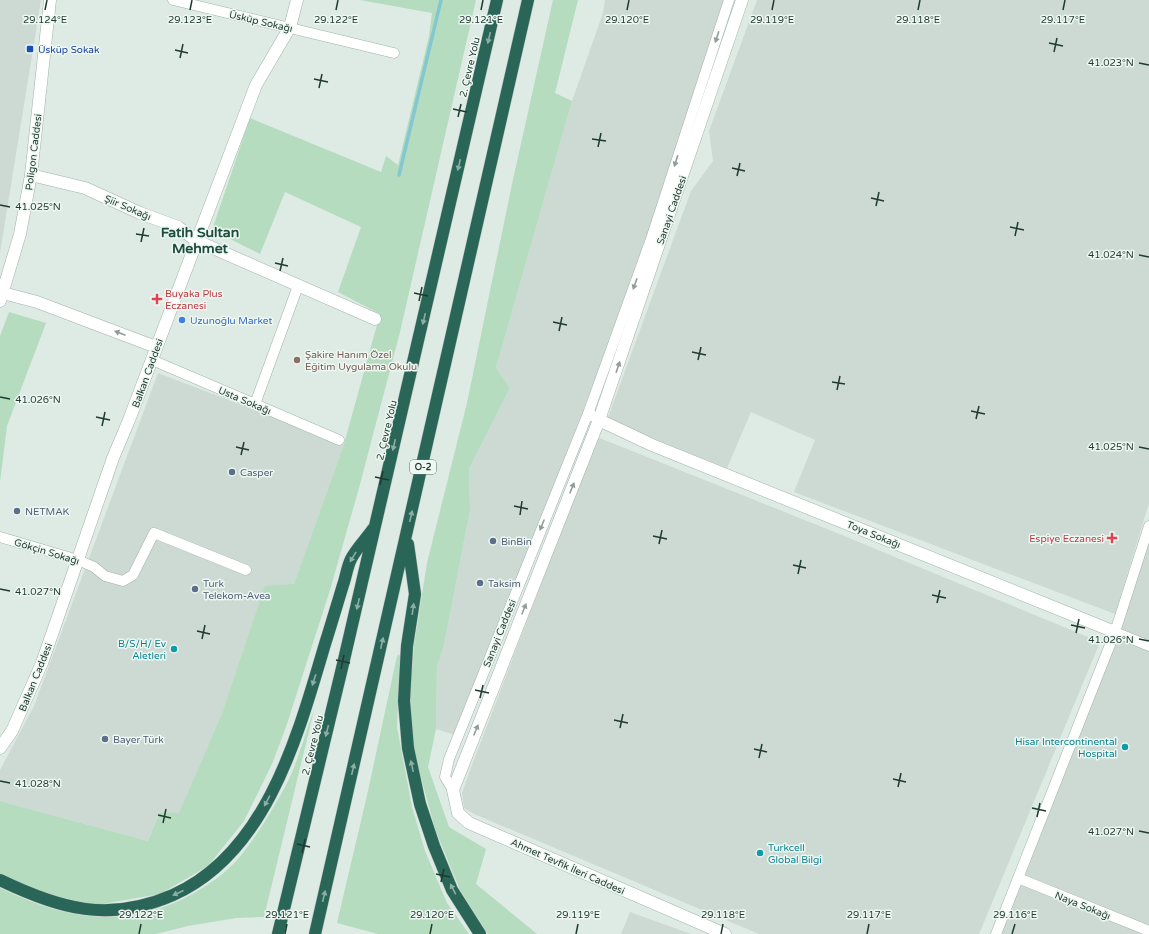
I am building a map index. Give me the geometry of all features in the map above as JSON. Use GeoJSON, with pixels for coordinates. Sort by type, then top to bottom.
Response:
{"type":"FeatureCollection","features":[{"type":"Feature","properties":{"kind":"highway","name":"2. Çevre Yolu"},"geometry":{"type":"LineString","coordinates":[[278,934],[376,525],[497,0]]}},
{"type":"Feature","properties":{"kind":"highway","name":"O-2"},"geometry":{"type":"LineString","coordinates":[[315,934],[528,0]]}},
{"type":"Feature","properties":{"kind":"highway"},"geometry":{"type":"LineString","coordinates":[[0,880],[40,898],[69,906],[94,911],[118,910],[142,907],[168,897],[190,887],[214,870],[234,851],[255,823],[281,772],[320,660],[351,559],[376,525]]}},
{"type":"Feature","properties":{"kind":"highway"},"geometry":{"type":"LineString","coordinates":[[407,535],[415,594],[407,646],[404,701],[408,748],[420,804],[434,846],[452,890],[480,934]]}},
{"type":"Feature","properties":{"kind":"street","name":"Poligon Caddesi"},"geometry":{"type":"LineString","coordinates":[[1,297],[20,234],[31,175],[50,0]]}},
{"type":"Feature","properties":{"kind":"street","name":"Üsküp Sokağı"},"geometry":{"type":"LineString","coordinates":[[173,0],[394,53]]}},
{"type":"Feature","properties":{"kind":"street","name":"Balkan Caddesi"},"geometry":{"type":"LineString","coordinates":[[0,748],[12,731],[36,679],[113,458],[152,360],[256,85],[290,27],[297,0]]}},
{"type":"Feature","properties":{"kind":"street","name":"Sanayi Caddesi"},"geometry":{"type":"LineString","coordinates":[[453,790],[445,776],[449,759],[589,411],[651,239],[729,0]]}},
{"type":"Feature","properties":{"kind":"street","name":"Sanayi Caddesi"},"geometry":{"type":"LineString","coordinates":[[453,790],[600,420],[742,0]]}},
{"type":"Feature","properties":{"kind":"street","name":"Şiir Sokağı"},"geometry":{"type":"LineString","coordinates":[[31,175],[85,188],[140,213],[178,227],[197,241],[375,319]]}},
{"type":"Feature","properties":{"kind":"street"},"geometry":{"type":"LineString","coordinates":[[255,404],[298,286]]}},
{"type":"Feature","properties":{"kind":"street"},"geometry":{"type":"LineString","coordinates":[[1,297],[36,302],[156,347]]}},
{"type":"Feature","properties":{"kind":"street","name":"Usta Sokağı"},"geometry":{"type":"LineString","coordinates":[[152,360],[339,440]]}},
{"type":"Feature","properties":{"kind":"street"},"geometry":{"type":"LineString","coordinates":[[589,411],[592,416],[600,420]]}},
{"type":"Feature","properties":{"kind":"street","name":"Toya Sokağı"},"geometry":{"type":"LineString","coordinates":[[600,420],[652,445],[1149,646]]}},
{"type":"Feature","properties":{"kind":"street"},"geometry":{"type":"LineString","coordinates":[[996,934],[1115,632],[1149,526]]}},
{"type":"Feature","properties":{"kind":"street","name":"Gökçin Sokağı"},"geometry":{"type":"LineString","coordinates":[[0,537],[78,560],[94,567],[105,576],[123,581],[133,575],[154,533],[246,570]]}},
{"type":"Feature","properties":{"kind":"street","name":"Ahmet Tevfik İleri Caddesi"},"geometry":{"type":"LineString","coordinates":[[453,790],[458,813],[469,823],[725,934]]}},
{"type":"Feature","properties":{"kind":"street","name":"Naya Sokağı"},"geometry":{"type":"LineString","coordinates":[[1018,878],[1149,931]]}},
{"type":"Feature","properties":{"kind":"shaded area"},"geometry":{"type":"Polygon","coordinates":[[[0,0],[41,0],[0,253],[0,0]]]}},
{"type":"Feature","properties":{"kind":"shaded area"},"geometry":{"type":"Polygon","coordinates":[[[605,0],[733,0],[663,208],[455,735],[436,729],[437,667],[444,645],[470,510],[469,469],[510,388],[496,368],[572,101],[603,13],[605,0]]]}},
{"type":"Feature","properties":{"kind":"shaded area"},"geometry":{"type":"Polygon","coordinates":[[[757,0],[1149,0],[1149,503],[1115,614],[794,492],[815,440],[751,412],[727,468],[607,420],[691,191],[713,161],[709,131],[757,0]]]}},
{"type":"Feature","properties":{"kind":"shaded area"},"geometry":{"type":"Polygon","coordinates":[[[158,373],[344,444],[294,584],[223,711],[179,814],[160,812],[148,841],[0,801],[0,770],[34,706],[158,373]]]}},
{"type":"Feature","properties":{"kind":"shaded area"},"geometry":{"type":"Polygon","coordinates":[[[597,437],[837,533],[1100,642],[979,934],[759,934],[474,814],[464,808],[462,793],[469,773],[597,437]]]}},
{"type":"Feature","properties":{"kind":"shaded area"},"geometry":{"type":"Polygon","coordinates":[[[1149,529],[1149,934],[1000,934],[1149,529]]]}},
{"type":"Feature","properties":{"kind":"shaded area"},"geometry":{"type":"Polygon","coordinates":[[[630,912],[691,934],[621,934],[630,912]]]}},
{"type":"Feature","properties":{"kind":"green space"},"geometry":{"type":"Polygon","coordinates":[[[360,0],[476,0],[400,332],[359,488],[330,590],[286,727],[272,764],[244,821],[208,866],[160,894],[96,905],[41,893],[0,874],[0,801],[148,841],[160,812],[179,813],[223,711],[265,586],[294,584],[344,444],[380,314],[338,292],[361,227],[285,192],[260,254],[212,230],[250,118],[381,172],[386,156],[398,165],[429,36],[432,13],[360,0]]]}},
{"type":"Feature","properties":{"kind":"green space"},"geometry":{"type":"Polygon","coordinates":[[[553,0],[578,0],[555,93],[572,101],[496,368],[510,388],[469,469],[470,510],[444,645],[437,667],[436,729],[428,767],[449,827],[486,849],[476,884],[537,934],[488,934],[460,890],[435,829],[414,752],[410,700],[414,645],[427,563],[467,403],[512,184],[553,0]]]}},
{"type":"Feature","properties":{"kind":"green space"},"geometry":{"type":"Polygon","coordinates":[[[9,312],[46,323],[7,426],[0,482],[0,336],[9,312]]]}},
{"type":"Feature","properties":{"kind":"green space"},"geometry":{"type":"Polygon","coordinates":[[[399,654],[397,727],[412,807],[425,851],[447,903],[469,934],[378,934],[337,923],[368,791],[397,656],[399,654]]]}},
{"type":"Feature","properties":{"kind":"green space"},"geometry":{"type":"Polygon","coordinates":[[[314,710],[264,917],[236,918],[188,926],[156,934],[0,934],[0,888],[49,908],[73,914],[97,917],[121,917],[145,913],[169,905],[194,893],[211,882],[237,860],[251,843],[269,815],[285,787],[293,769],[314,710]]]}},
{"type":"Feature","properties":{"kind":"waterway"},"geometry":{"type":"LineString","coordinates":[[399,175],[441,0]]}},
{"type":"Feature","properties":{"kind":"place","name":"Üsküp Sokak"},"geometry":{"type":"Point","coordinates":[30,49]}},
{"type":"Feature","properties":{"kind":"place","name":"Buyaka Plus Eczanesi"},"geometry":{"type":"Point","coordinates":[157,299]}},
{"type":"Feature","properties":{"kind":"place","name":"Uzunoğlu Market"},"geometry":{"type":"Point","coordinates":[182,320]}},
{"type":"Feature","properties":{"kind":"place","name":"Şakire Hanım Özel Eğitim Uygulama Okulu"},"geometry":{"type":"Point","coordinates":[297,360]}},
{"type":"Feature","properties":{"kind":"place","name":"Casper"},"geometry":{"type":"Point","coordinates":[232,472]}},
{"type":"Feature","properties":{"kind":"place","name":"NETMAK"},"geometry":{"type":"Point","coordinates":[17,511]}},
{"type":"Feature","properties":{"kind":"place","name":"Espiye Eczanesi"},"geometry":{"type":"Point","coordinates":[1112,538]}},
{"type":"Feature","properties":{"kind":"place","name":"BinBin"},"geometry":{"type":"Point","coordinates":[493,541]}},
{"type":"Feature","properties":{"kind":"place","name":"Taksim"},"geometry":{"type":"Point","coordinates":[480,583]}},
{"type":"Feature","properties":{"kind":"place","name":"Turk Telekom-Avea"},"geometry":{"type":"Point","coordinates":[195,589]}},
{"type":"Feature","properties":{"kind":"place","name":"B/S/H/ Ev Aletleri"},"geometry":{"type":"Point","coordinates":[174,649]}},
{"type":"Feature","properties":{"kind":"place","name":"Bayer Türk"},"geometry":{"type":"Point","coordinates":[105,739]}},
{"type":"Feature","properties":{"kind":"place","name":"Hisar Intercontinental Hospital"},"geometry":{"type":"Point","coordinates":[1125,747]}},
{"type":"Feature","properties":{"kind":"place","name":"Turkcell Global Bilgi"},"geometry":{"type":"Point","coordinates":[760,853]}},
{"type":"Feature","properties":{"kind":"district","name":"Fatih Sultan Mehmet"},"geometry":{"type":"Point","coordinates":[200,240]}}]}
